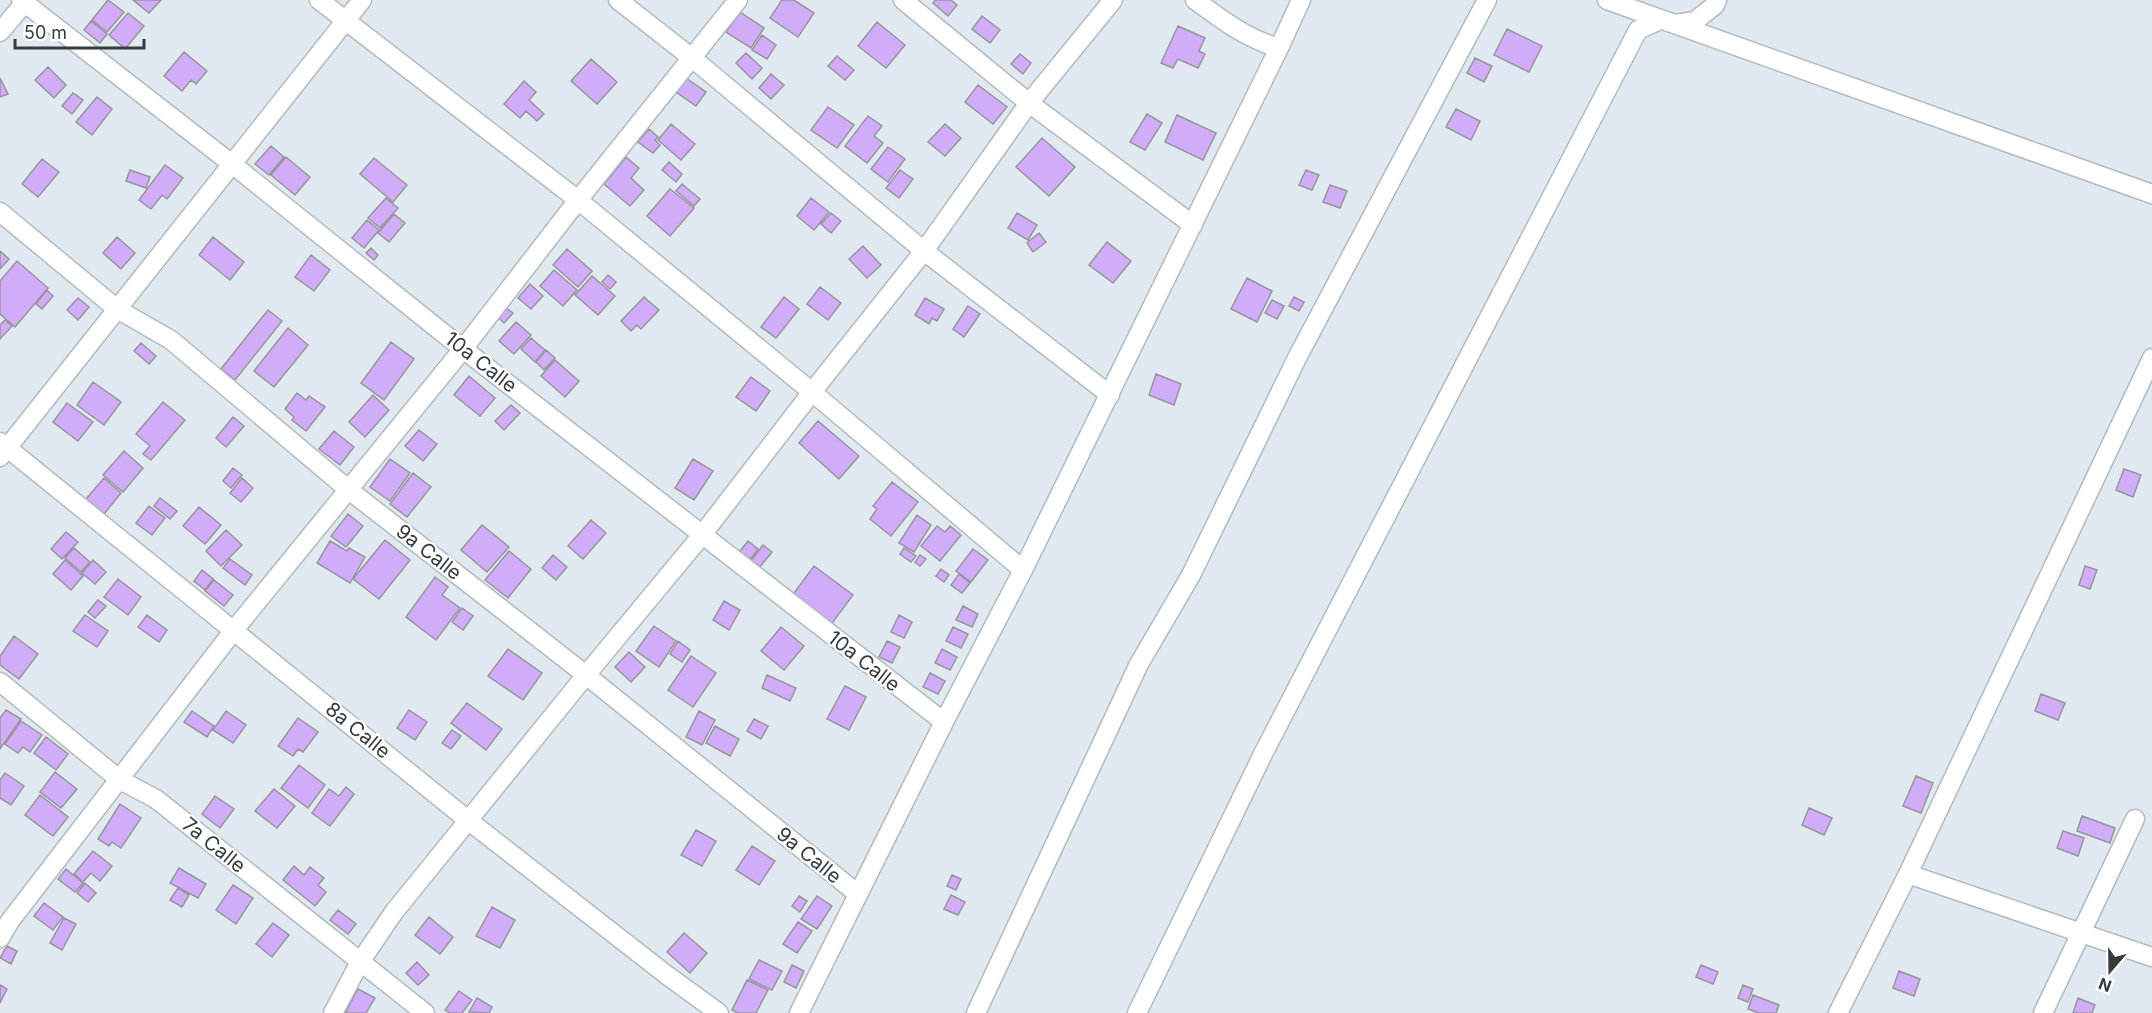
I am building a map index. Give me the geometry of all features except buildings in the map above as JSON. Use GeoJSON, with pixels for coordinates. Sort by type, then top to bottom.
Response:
{"type":"FeatureCollection","features":[{"type":"Feature","properties":{"kind":"street"},"geometry":{"type":"LineString","coordinates":[[319,0],[578,200],[812,392],[1023,570]]}},
{"type":"Feature","properties":{"kind":"street"},"geometry":{"type":"LineString","coordinates":[[2,449],[117,309],[362,0]]}},
{"type":"Feature","properties":{"kind":"street"},"geometry":{"type":"LineString","coordinates":[[618,0],[692,58],[924,251],[1110,395]]}},
{"type":"Feature","properties":{"kind":"street"},"geometry":{"type":"LineString","coordinates":[[0,938],[5,917],[120,780],[234,630],[463,349],[578,200],[738,0]]}},
{"type":"Feature","properties":{"kind":"street"},"geometry":{"type":"LineString","coordinates":[[903,0],[1029,103],[1193,225]]}},
{"type":"Feature","properties":{"kind":"street"},"geometry":{"type":"LineString","coordinates":[[333,1013],[360,962],[394,912],[702,535],[924,251],[1029,103],[1113,0]]}},
{"type":"Feature","properties":{"kind":"street"},"geometry":{"type":"LineString","coordinates":[[1195,0],[1240,32],[1260,43],[1279,48]]}},
{"type":"Feature","properties":{"kind":"street"},"geometry":{"type":"LineString","coordinates":[[799,1013],[1110,395],[1301,0]]}},
{"type":"Feature","properties":{"kind":"street"},"geometry":{"type":"LineString","coordinates":[[976,1013],[1139,664],[1191,575],[1298,356],[1487,0]]}},
{"type":"Feature","properties":{"kind":"street"},"geometry":{"type":"LineString","coordinates":[[1607,0],[2152,194]]}},
{"type":"Feature","properties":{"kind":"street"},"geometry":{"type":"LineString","coordinates":[[1137,1013],[1264,752],[1638,30],[1667,22],[1695,21],[1717,0]]}},
{"type":"Feature","properties":{"kind":"street"},"geometry":{"type":"LineString","coordinates":[[0,32],[24,1]]}},
{"type":"Feature","properties":{"kind":"street","name":"10a Calle"},"geometry":{"type":"LineString","coordinates":[[24,1],[463,349],[944,722]]}},
{"type":"Feature","properties":{"kind":"street","name":"9a Calle"},"geometry":{"type":"LineString","coordinates":[[0,212],[117,309],[171,340],[349,490],[586,675],[858,894]]}},
{"type":"Feature","properties":{"kind":"street"},"geometry":{"type":"LineString","coordinates":[[1838,1013],[1908,874],[2152,358]]}},
{"type":"Feature","properties":{"kind":"street","name":"8a Calle"},"geometry":{"type":"LineString","coordinates":[[2,449],[234,630],[469,821],[719,1013]]}},
{"type":"Feature","properties":{"kind":"street","name":"7a Calle"},"geometry":{"type":"LineString","coordinates":[[0,682],[120,780],[156,799],[425,1013]]}},
{"type":"Feature","properties":{"kind":"street"},"geometry":{"type":"LineString","coordinates":[[2043,1013],[2135,819]]}},
{"type":"Feature","properties":{"kind":"street"},"geometry":{"type":"LineString","coordinates":[[1908,874],[2152,957]]}}]}
